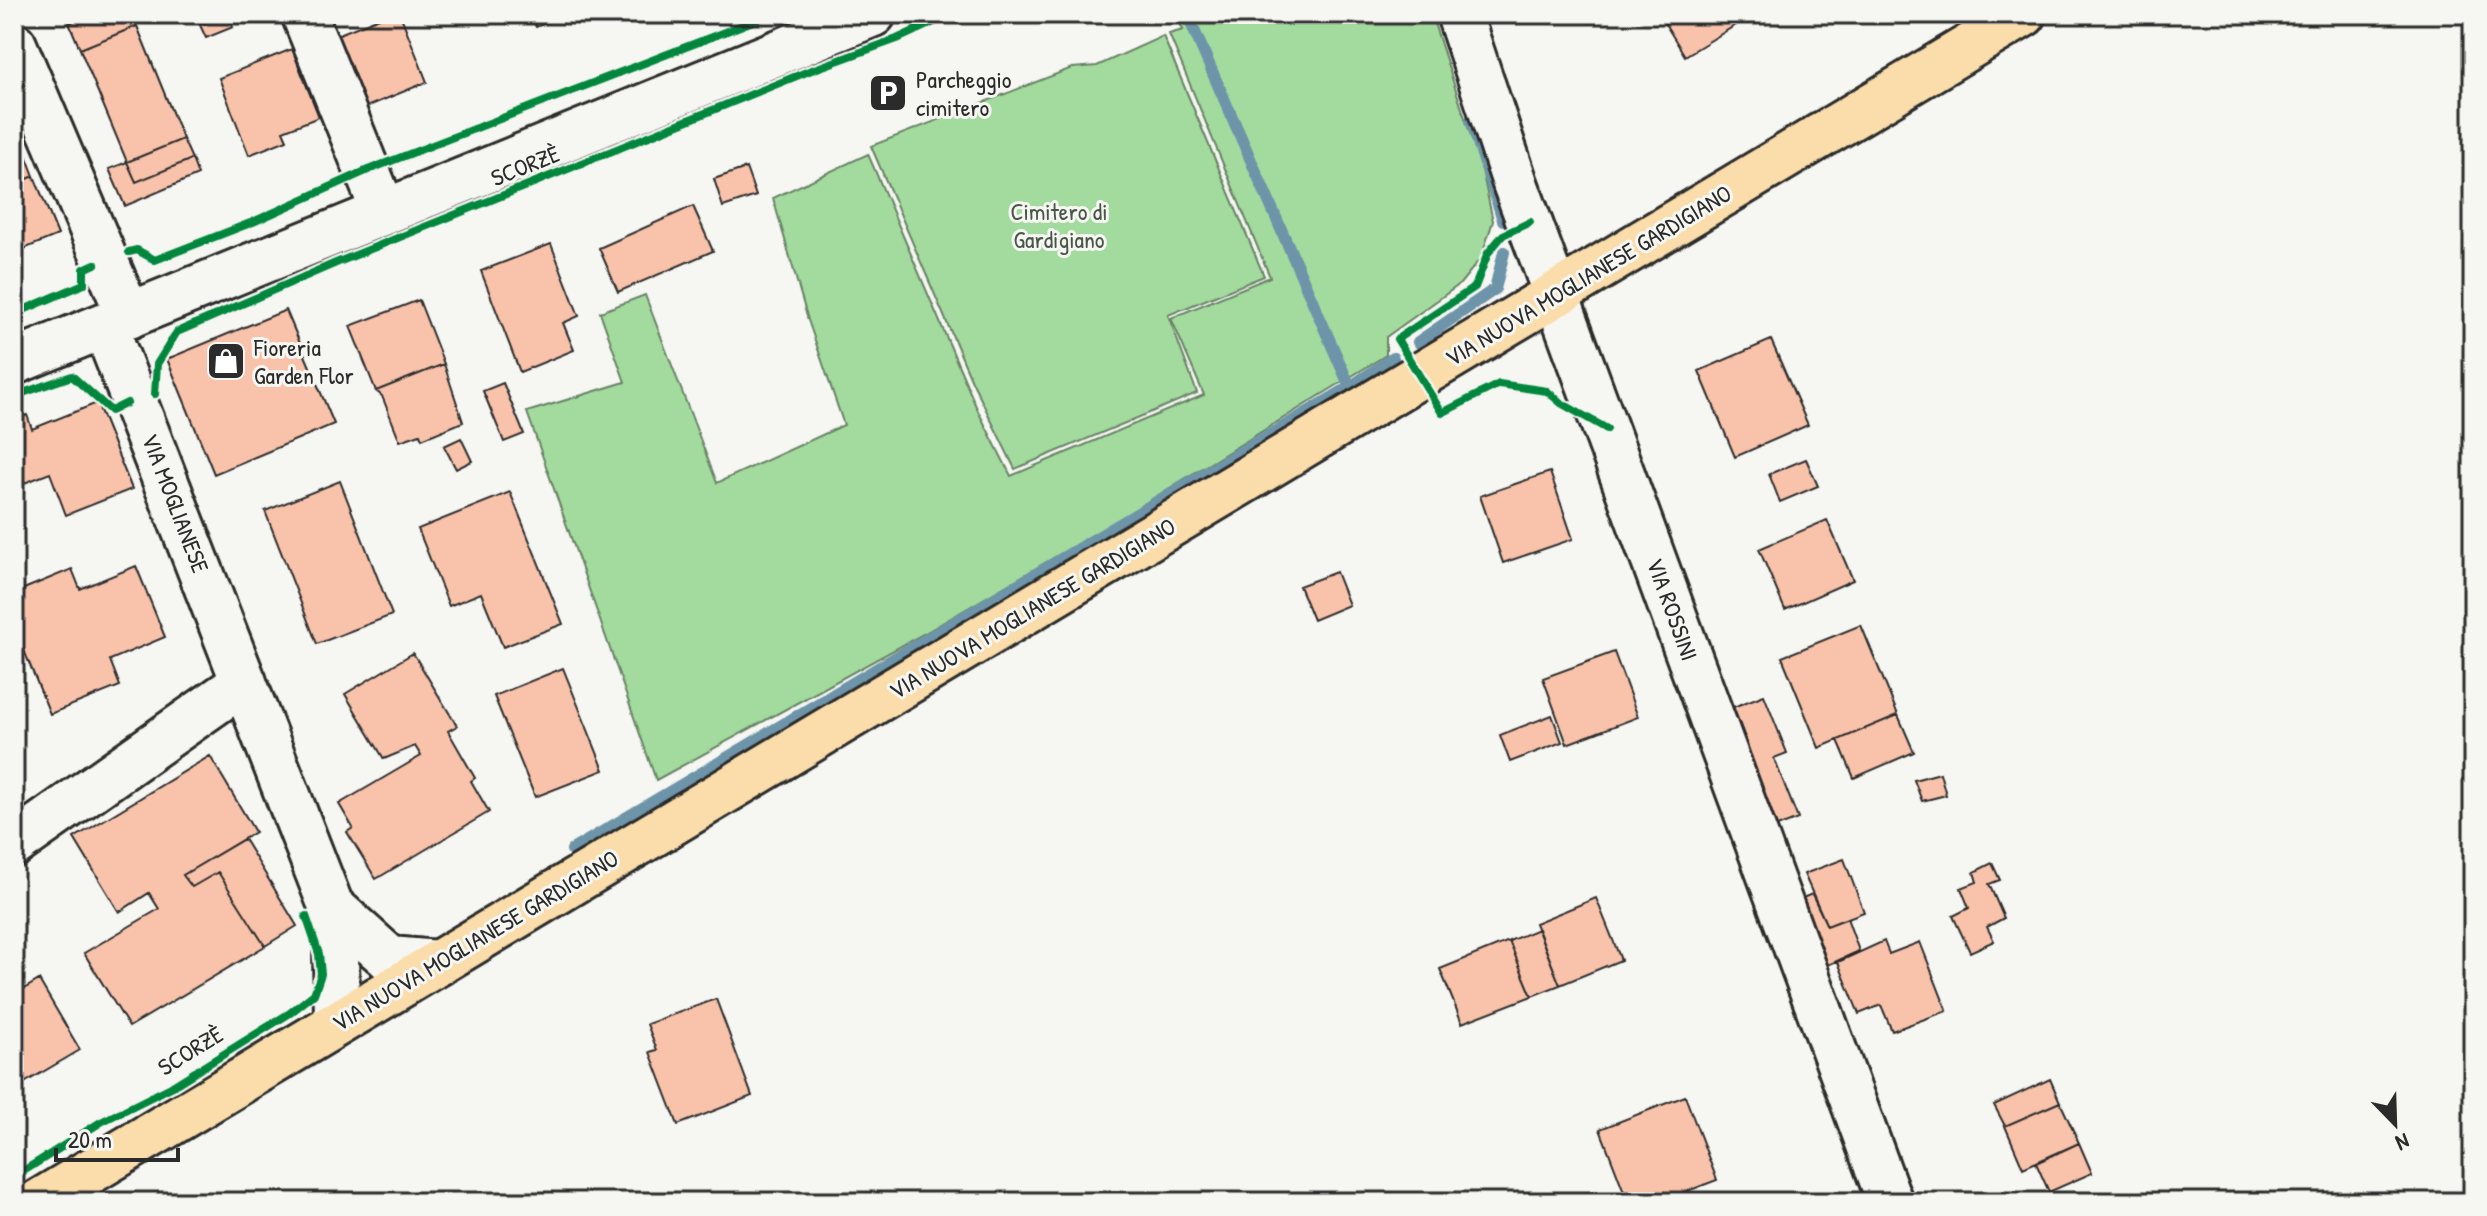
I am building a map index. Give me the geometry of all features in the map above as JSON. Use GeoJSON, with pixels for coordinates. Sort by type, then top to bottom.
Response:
{"type":"FeatureCollection","features":[{"type":"Feature","properties":{"kind":"main road","name":"VIA NUOVA MOGLIANESE GARDIGIANO"},"geometry":{"type":"LineString","coordinates":[[39,1202],[2024,14]]}},
{"type":"Feature","properties":{"kind":"street"},"geometry":{"type":"LineString","coordinates":[[304,14],[383,210]]}},
{"type":"Feature","properties":{"kind":"street"},"geometry":{"type":"LineString","coordinates":[[14,362],[873,14]]}},
{"type":"Feature","properties":{"kind":"street","name":"VIA ROSSINI"},"geometry":{"type":"LineString","coordinates":[[1459,14],[1516,186],[1890,1202]]}},
{"type":"Feature","properties":{"kind":"street","name":"VIA MOGLIANESE"},"geometry":{"type":"LineString","coordinates":[[14,45],[117,321],[244,682],[331,906],[336,948],[337,1023]]}},
{"type":"Feature","properties":{"kind":"street"},"geometry":{"type":"LineString","coordinates":[[14,844],[244,682]]}},
{"type":"Feature","properties":{"kind":"street","name":"VIA MOGLIANESE"},"geometry":{"type":"LineString","coordinates":[[331,906],[390,959],[438,963]]}},
{"type":"Feature","properties":{"kind":"green space"},"geometry":{"type":"Polygon","coordinates":[[[1176,14],[1431,14],[1482,170],[1493,221],[1481,258],[1460,284],[1386,337],[1386,355],[1108,526],[925,633],[656,780],[527,412],[625,382],[600,312],[645,295],[717,483],[844,425],[808,320],[773,198],[868,154],[978,411],[1011,476],[1204,395],[1171,318],[1270,277],[1169,34],[1183,30],[1176,14]]]}},
{"type":"Feature","properties":{"kind":"green space","name":"Cimitero di Gardigiano"},"geometry":{"type":"Polygon","coordinates":[[[1163,36],[1264,276],[1168,315],[1197,393],[1015,469],[972,381],[871,146],[1072,68],[1097,66],[1163,36]]]}},
{"type":"Feature","properties":{"kind":"building"},"geometry":{"type":"Polygon","coordinates":[[[91,14],[132,14],[137,26],[80,49],[69,23],[91,14]]]}},
{"type":"Feature","properties":{"kind":"building"},"geometry":{"type":"Polygon","coordinates":[[[195,14],[227,14],[200,25],[195,14]]]}},
{"type":"Feature","properties":{"kind":"building"},"geometry":{"type":"Polygon","coordinates":[[[228,14],[233,27],[206,38],[200,25],[228,14]]]}},
{"type":"Feature","properties":{"kind":"building"},"geometry":{"type":"Polygon","coordinates":[[[389,14],[400,14],[427,82],[359,110],[329,38],[389,14]]]}},
{"type":"Feature","properties":{"kind":"building"},"geometry":{"type":"Polygon","coordinates":[[[530,14],[555,14],[557,18],[536,27],[530,14]]]}},
{"type":"Feature","properties":{"kind":"building"},"geometry":{"type":"Polygon","coordinates":[[[1659,14],[1754,14],[1685,56],[1659,14]]]}},
{"type":"Feature","properties":{"kind":"building"},"geometry":{"type":"Polygon","coordinates":[[[137,26],[183,139],[127,162],[80,49],[137,26]]]}},
{"type":"Feature","properties":{"kind":"building"},"geometry":{"type":"Polygon","coordinates":[[[292,49],[319,117],[283,131],[287,140],[249,155],[219,78],[292,49]]]}},
{"type":"Feature","properties":{"kind":"building"},"geometry":{"type":"Polygon","coordinates":[[[18,134],[34,176],[14,185],[14,136],[18,134]]]}},
{"type":"Feature","properties":{"kind":"building"},"geometry":{"type":"Polygon","coordinates":[[[183,139],[192,159],[136,182],[127,162],[183,139]]]}},
{"type":"Feature","properties":{"kind":"building"},"geometry":{"type":"Polygon","coordinates":[[[192,159],[198,175],[125,206],[109,169],[127,162],[136,182],[192,159]]]}},
{"type":"Feature","properties":{"kind":"building"},"geometry":{"type":"Polygon","coordinates":[[[746,168],[756,196],[723,207],[714,179],[746,168]]]}},
{"type":"Feature","properties":{"kind":"building"},"geometry":{"type":"Polygon","coordinates":[[[34,176],[58,235],[14,253],[14,185],[34,176]]]}},
{"type":"Feature","properties":{"kind":"building"},"geometry":{"type":"Polygon","coordinates":[[[693,206],[713,251],[618,292],[599,248],[693,206]]]}},
{"type":"Feature","properties":{"kind":"building"},"geometry":{"type":"Polygon","coordinates":[[[551,244],[579,316],[563,323],[574,350],[520,372],[481,271],[551,244]]]}},
{"type":"Feature","properties":{"kind":"building"},"geometry":{"type":"Polygon","coordinates":[[[419,300],[444,364],[376,391],[350,326],[419,300]]]}},
{"type":"Feature","properties":{"kind":"building"},"geometry":{"type":"Polygon","coordinates":[[[286,310],[334,424],[214,474],[167,359],[286,310]]]}},
{"type":"Feature","properties":{"kind":"building"},"geometry":{"type":"Polygon","coordinates":[[[1771,340],[1808,425],[1735,457],[1699,371],[1771,340]]]}},
{"type":"Feature","properties":{"kind":"building"},"geometry":{"type":"Polygon","coordinates":[[[444,364],[463,422],[422,439],[420,434],[400,441],[382,396],[376,391],[444,364]]]}},
{"type":"Feature","properties":{"kind":"building"},"geometry":{"type":"Polygon","coordinates":[[[503,383],[524,434],[504,442],[483,391],[503,383]]]}},
{"type":"Feature","properties":{"kind":"building"},"geometry":{"type":"Polygon","coordinates":[[[97,403],[132,489],[66,515],[50,473],[14,487],[14,420],[27,415],[32,429],[97,403]]]}},
{"type":"Feature","properties":{"kind":"building"},"geometry":{"type":"Polygon","coordinates":[[[461,438],[472,461],[456,469],[444,446],[461,438]]]}},
{"type":"Feature","properties":{"kind":"building"},"geometry":{"type":"Polygon","coordinates":[[[1806,459],[1818,486],[1780,502],[1769,474],[1806,459]]]}},
{"type":"Feature","properties":{"kind":"building"},"geometry":{"type":"Polygon","coordinates":[[[1550,472],[1573,539],[1503,563],[1480,496],[1550,472]]]}},
{"type":"Feature","properties":{"kind":"building"},"geometry":{"type":"Polygon","coordinates":[[[340,481],[392,615],[317,644],[265,511],[340,481]]]}},
{"type":"Feature","properties":{"kind":"building"},"geometry":{"type":"Polygon","coordinates":[[[510,492],[563,624],[503,647],[481,593],[449,606],[418,529],[510,492]]]}},
{"type":"Feature","properties":{"kind":"building"},"geometry":{"type":"Polygon","coordinates":[[[1827,520],[1853,580],[1785,610],[1759,549],[1827,520]]]}},
{"type":"Feature","properties":{"kind":"building"},"geometry":{"type":"Polygon","coordinates":[[[136,566],[165,637],[110,660],[120,686],[50,714],[14,626],[14,593],[72,569],[80,589],[136,566]]]}},
{"type":"Feature","properties":{"kind":"building"},"geometry":{"type":"Polygon","coordinates":[[[1336,572],[1349,605],[1313,620],[1299,586],[1336,572]]]}},
{"type":"Feature","properties":{"kind":"building"},"geometry":{"type":"Polygon","coordinates":[[[1861,625],[1898,715],[1819,748],[1782,657],[1861,625]]]}},
{"type":"Feature","properties":{"kind":"building"},"geometry":{"type":"Polygon","coordinates":[[[1614,652],[1638,717],[1567,744],[1543,678],[1614,652]]]}},
{"type":"Feature","properties":{"kind":"building"},"geometry":{"type":"Polygon","coordinates":[[[413,653],[457,726],[448,731],[475,778],[471,781],[489,812],[376,879],[347,832],[353,828],[339,804],[421,756],[415,746],[384,759],[345,694],[413,653]]]}},
{"type":"Feature","properties":{"kind":"building"},"geometry":{"type":"Polygon","coordinates":[[[563,668],[604,770],[535,797],[494,696],[563,668]]]}},
{"type":"Feature","properties":{"kind":"building"},"geometry":{"type":"Polygon","coordinates":[[[1764,695],[1787,753],[1774,758],[1798,819],[1772,829],[1739,746],[1747,743],[1733,707],[1764,695]]]}},
{"type":"Feature","properties":{"kind":"building"},"geometry":{"type":"Polygon","coordinates":[[[1552,715],[1562,742],[1510,762],[1500,735],[1552,715]]]}},
{"type":"Feature","properties":{"kind":"building"},"geometry":{"type":"Polygon","coordinates":[[[1898,715],[1914,752],[1854,778],[1838,740],[1898,715]]]}},
{"type":"Feature","properties":{"kind":"building"},"geometry":{"type":"Polygon","coordinates":[[[210,756],[255,832],[183,875],[192,887],[218,872],[265,946],[129,1027],[84,953],[159,909],[149,893],[119,912],[74,838],[210,756]]]}},
{"type":"Feature","properties":{"kind":"building"},"geometry":{"type":"Polygon","coordinates":[[[1940,773],[1946,795],[1922,801],[1914,780],[1940,773]]]}},
{"type":"Feature","properties":{"kind":"building"},"geometry":{"type":"Polygon","coordinates":[[[244,839],[297,926],[265,946],[218,872],[192,887],[183,875],[244,839]]]}},
{"type":"Feature","properties":{"kind":"building"},"geometry":{"type":"Polygon","coordinates":[[[1844,859],[1864,912],[1827,926],[1804,874],[1844,859]]]}},
{"type":"Feature","properties":{"kind":"building"},"geometry":{"type":"Polygon","coordinates":[[[1992,863],[2000,880],[1989,884],[2004,918],[1987,927],[1994,941],[1970,952],[1953,916],[1969,908],[1961,888],[1977,882],[1974,872],[1992,863]]]}},
{"type":"Feature","properties":{"kind":"building"},"geometry":{"type":"Polygon","coordinates":[[[1812,894],[1827,926],[1847,918],[1859,951],[1826,966],[1800,899],[1812,894]]]}},
{"type":"Feature","properties":{"kind":"building"},"geometry":{"type":"Polygon","coordinates":[[[1596,898],[1621,960],[1560,985],[1535,923],[1596,898]]]}},
{"type":"Feature","properties":{"kind":"building"},"geometry":{"type":"Polygon","coordinates":[[[1538,929],[1560,985],[1532,996],[1509,941],[1538,929]]]}},
{"type":"Feature","properties":{"kind":"building"},"geometry":{"type":"Polygon","coordinates":[[[1509,941],[1532,996],[1462,1023],[1440,969],[1509,941]]]}},
{"type":"Feature","properties":{"kind":"building"},"geometry":{"type":"Polygon","coordinates":[[[1884,941],[1889,954],[1920,942],[1947,1011],[1892,1031],[1881,1005],[1859,1014],[1838,962],[1884,941]]]}},
{"type":"Feature","properties":{"kind":"building"},"geometry":{"type":"Polygon","coordinates":[[[39,980],[80,1050],[14,1089],[14,995],[39,980]]]}},
{"type":"Feature","properties":{"kind":"building"},"geometry":{"type":"Polygon","coordinates":[[[716,999],[752,1096],[678,1125],[650,1052],[657,1050],[647,1024],[716,999]]]}},
{"type":"Feature","properties":{"kind":"building"},"geometry":{"type":"Polygon","coordinates":[[[2050,1079],[2060,1102],[2005,1126],[1994,1105],[2050,1079]]]}},
{"type":"Feature","properties":{"kind":"building"},"geometry":{"type":"Polygon","coordinates":[[[1685,1096],[1717,1180],[1659,1202],[1628,1202],[1600,1129],[1685,1096]]]}},
{"type":"Feature","properties":{"kind":"building"},"geometry":{"type":"Polygon","coordinates":[[[2060,1102],[2079,1143],[2023,1168],[2005,1126],[2060,1102]]]}},
{"type":"Feature","properties":{"kind":"building"},"geometry":{"type":"Polygon","coordinates":[[[2079,1143],[2092,1173],[2049,1192],[2036,1163],[2079,1143]]]}},
{"type":"Feature","properties":{"kind":"waterway"},"geometry":{"type":"LineString","coordinates":[[572,850],[1350,387],[1187,14]]}},
{"type":"Feature","properties":{"kind":"waterway"},"geometry":{"type":"LineString","coordinates":[[1471,120],[1503,220]]}},
{"type":"Feature","properties":{"kind":"waterway"},"geometry":{"type":"LineString","coordinates":[[1418,342],[1495,289],[1504,252]]}},
{"type":"Feature","properties":{"kind":"waterway"},"geometry":{"type":"LineString","coordinates":[[1350,387],[1393,358]]}},
{"type":"Feature","properties":{"kind":"cycle path"},"geometry":{"type":"LineString","coordinates":[[129,252],[137,250],[155,260],[253,222],[368,170],[771,14]]}},
{"type":"Feature","properties":{"kind":"cycle path","name":"SCORZÈ"},"geometry":{"type":"LineString","coordinates":[[155,394],[157,364],[177,332],[336,263],[809,71],[897,39],[951,14]]}},
{"type":"Feature","properties":{"kind":"cycle path"},"geometry":{"type":"LineString","coordinates":[[1530,222],[1503,235],[1488,253],[1475,287],[1397,339],[1442,413],[1499,384],[1547,391],[1561,403],[1607,429]]}},
{"type":"Feature","properties":{"kind":"cycle path"},"geometry":{"type":"LineString","coordinates":[[14,314],[84,284],[84,269],[95,264]]}},
{"type":"Feature","properties":{"kind":"cycle path"},"geometry":{"type":"LineString","coordinates":[[14,396],[72,376],[111,411],[127,403]]}},
{"type":"Feature","properties":{"kind":"cycle path","name":"SCORZÈ"},"geometry":{"type":"LineString","coordinates":[[14,1177],[101,1122],[171,1087],[290,1013],[314,994],[321,974],[319,954],[306,916]]}},
{"type":"Feature","properties":{"kind":"place","name":"Parcheggio cimitero"},"geometry":{"type":"Point","coordinates":[888,93]}},
{"type":"Feature","properties":{"kind":"place","name":"Fioreria Garden Flor"},"geometry":{"type":"Point","coordinates":[226,361]}}]}
